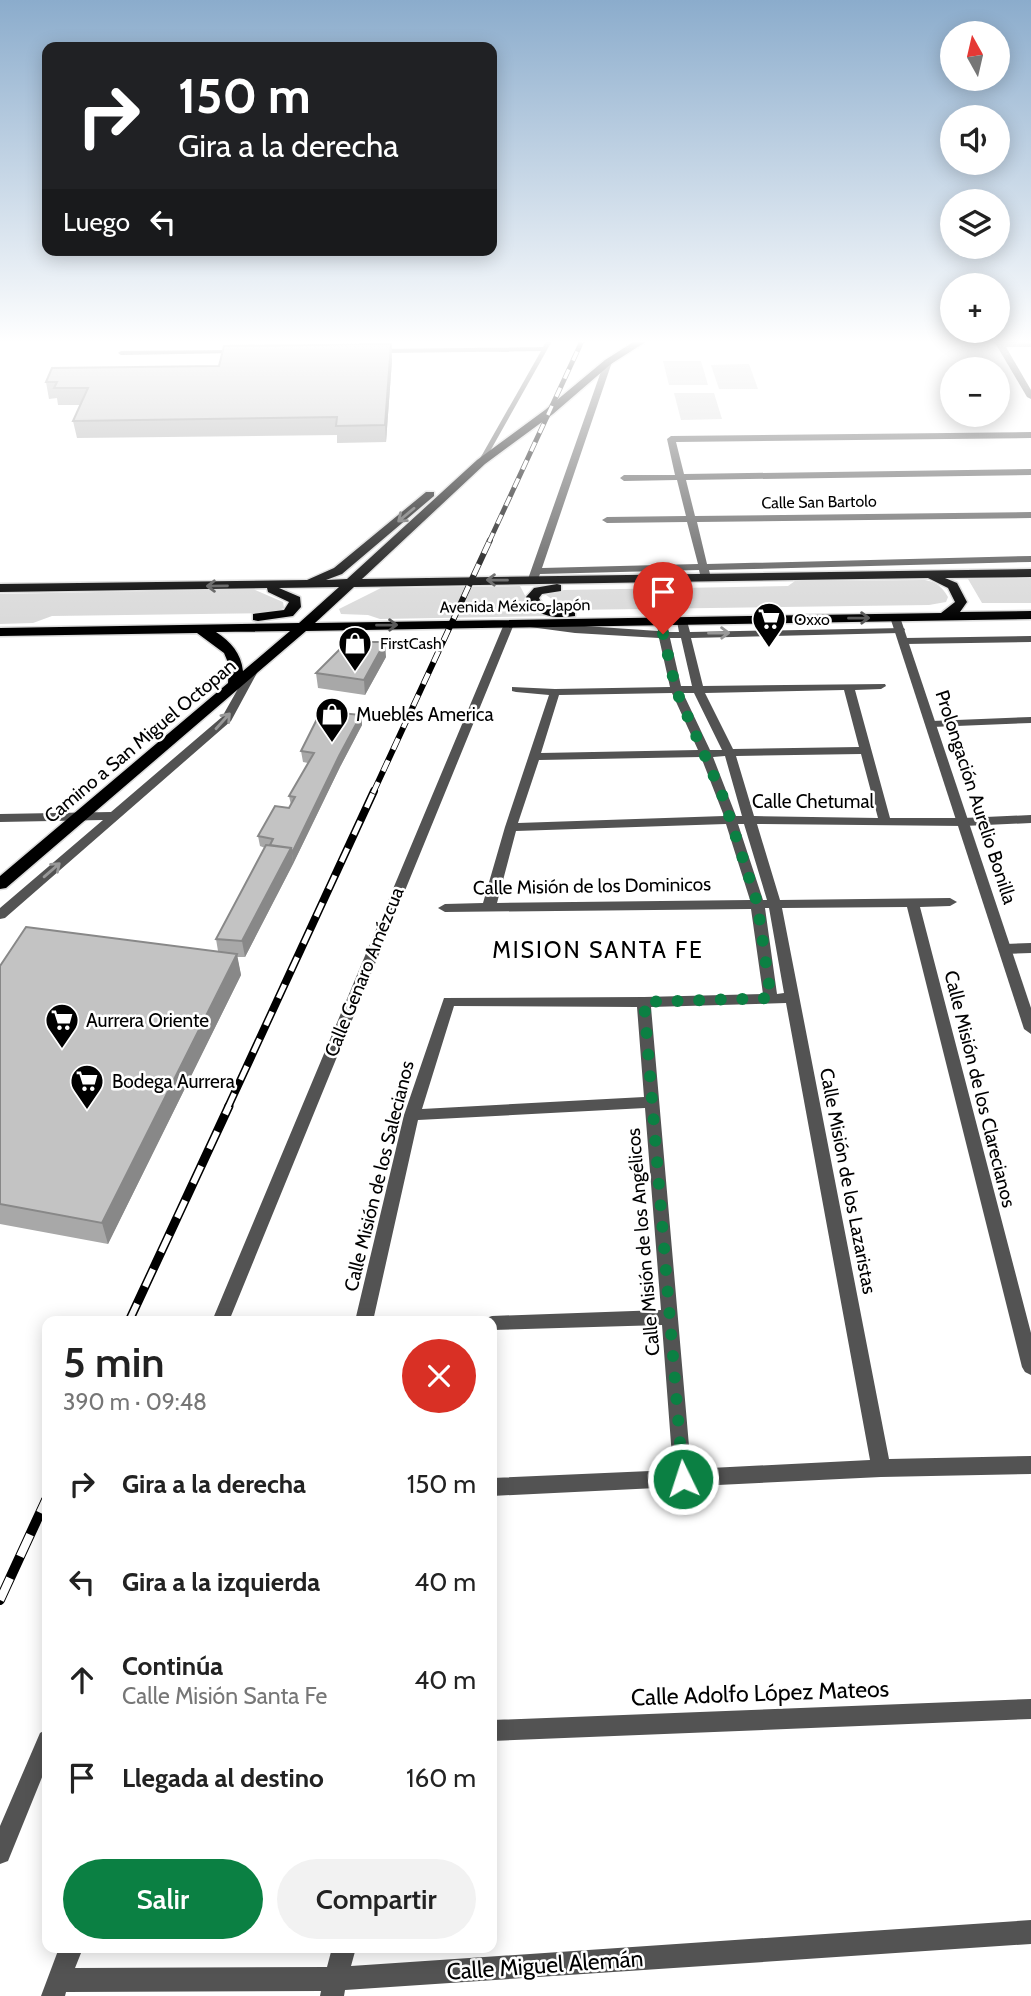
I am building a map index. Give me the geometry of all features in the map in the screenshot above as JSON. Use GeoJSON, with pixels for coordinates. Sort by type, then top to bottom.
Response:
{"type":"FeatureCollection","features":[{"type":"Feature","properties":{"kind":"main road","name":"Camino a San Miguel Octopan"},"geometry":{"type":"LineString","coordinates":[[0,884],[253,671],[481,463],[519,434]]}},
{"type":"Feature","properties":{"kind":"main road"},"geometry":{"type":"LineString","coordinates":[[285,585],[325,577],[338,571],[439,487],[463,480]]}},
{"type":"Feature","properties":{"kind":"main road","name":"Avenida México-Japón"},"geometry":{"type":"LineString","coordinates":[[0,588],[349,584],[704,572],[788,577],[1031,573]]}},
{"type":"Feature","properties":{"kind":"main road"},"geometry":{"type":"LineString","coordinates":[[929,575],[953,586],[961,602],[957,609],[944,616]]}},
{"type":"Feature","properties":{"kind":"main road"},"geometry":{"type":"LineString","coordinates":[[788,577],[735,583],[550,588],[538,591],[532,597],[538,608],[552,612],[740,611],[797,619]]}},
{"type":"Feature","properties":{"kind":"main road"},"geometry":{"type":"LineString","coordinates":[[38,631],[92,625],[270,617],[288,613],[295,607],[296,600],[283,592],[247,585]]}},
{"type":"Feature","properties":{"kind":"main road","name":"Avenida México-Japón"},"geometry":{"type":"LineString","coordinates":[[0,632],[509,624],[684,627],[797,619],[900,630],[944,616],[1031,615]]}},
{"type":"Feature","properties":{"kind":"main road"},"geometry":{"type":"LineString","coordinates":[[199,628],[220,639],[232,653],[238,668],[235,685]]}},
{"type":"Feature","properties":{"kind":"street"},"geometry":{"type":"LineString","coordinates":[[534,576],[583,434]]}},
{"type":"Feature","properties":{"kind":"street"},"geometry":{"type":"LineString","coordinates":[[1031,435],[671,439],[704,572],[1031,559]]}},
{"type":"Feature","properties":{"kind":"street"},"geometry":{"type":"LineString","coordinates":[[624,478],[679,475],[1031,472]]}},
{"type":"Feature","properties":{"kind":"street","name":"Calle San Bartolo"},"geometry":{"type":"LineString","coordinates":[[607,520],[1031,515]]}},
{"type":"Feature","properties":{"kind":"street","name":"Calle Genaro Amézcua"},"geometry":{"type":"LineString","coordinates":[[222,1316],[509,624]]}},
{"type":"Feature","properties":{"kind":"street"},"geometry":{"type":"LineString","coordinates":[[662,627],[676,690],[705,752],[731,820],[757,902],[771,998]]}},
{"type":"Feature","properties":{"kind":"street"},"geometry":{"type":"LineString","coordinates":[[684,627],[900,630],[1031,639]]}},
{"type":"Feature","properties":{"kind":"street","name":"Calle Misión de los Lazaristas"},"geometry":{"type":"LineString","coordinates":[[684,627],[698,690],[729,751],[774,902],[881,1468]]}},
{"type":"Feature","properties":{"kind":"street","name":"Prolongación Aurelio Bonilla"},"geometry":{"type":"LineString","coordinates":[[900,630],[1031,1029]]}},
{"type":"Feature","properties":{"kind":"street"},"geometry":{"type":"LineString","coordinates":[[0,915],[227,719],[253,671]]}},
{"type":"Feature","properties":{"kind":"street"},"geometry":{"type":"LineString","coordinates":[[516,689],[555,692],[881,686]]}},
{"type":"Feature","properties":{"kind":"street"},"geometry":{"type":"LineString","coordinates":[[849,687],[886,821]]}},
{"type":"Feature","properties":{"kind":"street"},"geometry":{"type":"LineString","coordinates":[[489,907],[511,827],[555,692]]}},
{"type":"Feature","properties":{"kind":"street"},"geometry":{"type":"LineString","coordinates":[[932,724],[1031,720]]}},
{"type":"Feature","properties":{"kind":"street"},"geometry":{"type":"LineString","coordinates":[[533,757],[867,750]]}},
{"type":"Feature","properties":{"kind":"street"},"geometry":{"type":"LineString","coordinates":[[0,818],[114,816]]}},
{"type":"Feature","properties":{"kind":"street","name":"Calle Chetumal"},"geometry":{"type":"LineString","coordinates":[[511,827],[731,820],[964,822],[1031,819]]}},
{"type":"Feature","properties":{"kind":"street","name":"Calle Misión de los Dominicos"},"geometry":{"type":"LineString","coordinates":[[445,908],[757,902],[950,902]]}},
{"type":"Feature","properties":{"kind":"street","name":"Calle Misión de los Clarecianos"},"geometry":{"type":"LineString","coordinates":[[912,902],[1031,1367]]}},
{"type":"Feature","properties":{"kind":"street"},"geometry":{"type":"LineString","coordinates":[[1005,949],[1031,948]]}},
{"type":"Feature","properties":{"kind":"street"},"geometry":{"type":"LineString","coordinates":[[644,1002],[792,998]]}},
{"type":"Feature","properties":{"kind":"street","name":"Calle Misión de los Salecianos"},"geometry":{"type":"LineString","coordinates":[[365,1316],[412,1115],[449,1001],[644,1002]]}},
{"type":"Feature","properties":{"kind":"street","name":"Calle Misión de los Angélicos"},"geometry":{"type":"LineString","coordinates":[[644,1002],[683,1479]]}},
{"type":"Feature","properties":{"kind":"street"},"geometry":{"type":"LineString","coordinates":[[412,1115],[653,1102]]}},
{"type":"Feature","properties":{"kind":"street"},"geometry":{"type":"LineString","coordinates":[[497,1323],[670,1317]]}},
{"type":"Feature","properties":{"kind":"street"},"geometry":{"type":"LineString","coordinates":[[497,1487],[881,1468],[1031,1465]]}},
{"type":"Feature","properties":{"kind":"street","name":"Calle Adolfo López Mateos"},"geometry":{"type":"LineString","coordinates":[[497,1731],[1031,1709]]}},
{"type":"Feature","properties":{"kind":"street"},"geometry":{"type":"LineString","coordinates":[[0,1853],[42,1754]]}},
{"type":"Feature","properties":{"kind":"street","name":"Calle Miguel Alemán"},"geometry":{"type":"LineString","coordinates":[[56,1988],[334,1988],[1031,1932]]}},
{"type":"Feature","properties":{"kind":"street"},"geometry":{"type":"LineString","coordinates":[[56,1988],[69,1953]]}},
{"type":"Feature","properties":{"kind":"street"},"geometry":{"type":"LineString","coordinates":[[334,1988],[343,1953]]}},
{"type":"Feature","properties":{"kind":"lane"},"geometry":{"type":"LineString","coordinates":[[481,463],[497,434]]}},
{"type":"Feature","properties":{"kind":"shaded area"},"geometry":{"type":"Polygon","coordinates":[[[1031,578],[1031,603],[982,603],[968,579],[1031,578]]]}},
{"type":"Feature","properties":{"kind":"shaded area"},"geometry":{"type":"Polygon","coordinates":[[[925,580],[941,588],[948,597],[946,602],[929,605],[568,610],[546,595],[564,590],[788,586],[795,581],[925,580]]]}},
{"type":"Feature","properties":{"kind":"shaded area"},"geometry":{"type":"Polygon","coordinates":[[[520,586],[530,605],[549,616],[380,619],[368,615],[341,614],[339,609],[381,588],[520,586]]]}},
{"type":"Feature","properties":{"kind":"shaded area"},"geometry":{"type":"Polygon","coordinates":[[[253,589],[283,602],[284,608],[270,613],[52,616],[33,623],[0,624],[0,594],[253,589]]]}},
{"type":"Feature","properties":{"kind":"building"},"geometry":{"type":"Polygon","coordinates":[[[347,642],[385,642],[364,680],[316,673],[347,642]]]}},
{"type":"Feature","properties":{"kind":"building"},"geometry":{"type":"Polygon","coordinates":[[[321,711],[361,715],[292,853],[291,848],[270,845],[273,839],[258,836],[275,806],[289,808],[295,797],[289,796],[314,753],[301,751],[321,711]]]}},
{"type":"Feature","properties":{"kind":"building"},"geometry":{"type":"Polygon","coordinates":[[[266,845],[291,848],[242,941],[216,939],[266,845]]]}},
{"type":"Feature","properties":{"kind":"building","name":"Bodega Aurrera"},"geometry":{"type":"Polygon","coordinates":[[[26,927],[237,954],[102,1223],[0,1204],[0,966],[26,927]]]}},
{"type":"Feature","properties":{"kind":"railway"},"geometry":{"type":"LineString","coordinates":[[489,542],[539,434]]}},
{"type":"Feature","properties":{"kind":"railway"},"geometry":{"type":"LineString","coordinates":[[373,793],[490,540]]}},
{"type":"Feature","properties":{"kind":"railway"},"geometry":{"type":"LineString","coordinates":[[228,1107],[374,791]]}},
{"type":"Feature","properties":{"kind":"railway"},"geometry":{"type":"LineString","coordinates":[[131,1316],[229,1106]]}},
{"type":"Feature","properties":{"kind":"railway"},"geometry":{"type":"LineString","coordinates":[[0,1600],[42,1509]]}},
{"type":"Feature","properties":{"kind":"place","name":"Oxxo"},"geometry":{"type":"Point","coordinates":[769,649]}},
{"type":"Feature","properties":{"kind":"place","name":"FirstCash"},"geometry":{"type":"Point","coordinates":[355,673]}},
{"type":"Feature","properties":{"kind":"place","name":"Muebles America"},"geometry":{"type":"Point","coordinates":[332,744]}},
{"type":"Feature","properties":{"kind":"place","name":"Aurrera Oriente"},"geometry":{"type":"Point","coordinates":[62,1050]}},
{"type":"Feature","properties":{"kind":"place","name":"Bodega Aurrera"},"geometry":{"type":"Point","coordinates":[87,1111]}},
{"type":"Feature","properties":{"kind":"district","name":"MISION SANTA FE"},"geometry":{"type":"Point","coordinates":[598,950]}},
{"type":"Feature","properties":{"kind":"route"},"geometry":{"type":"LineString","coordinates":[[663,634],[676,690],[723,797],[757,902],[771,998],[644,1002],[683,1479]]}}]}
